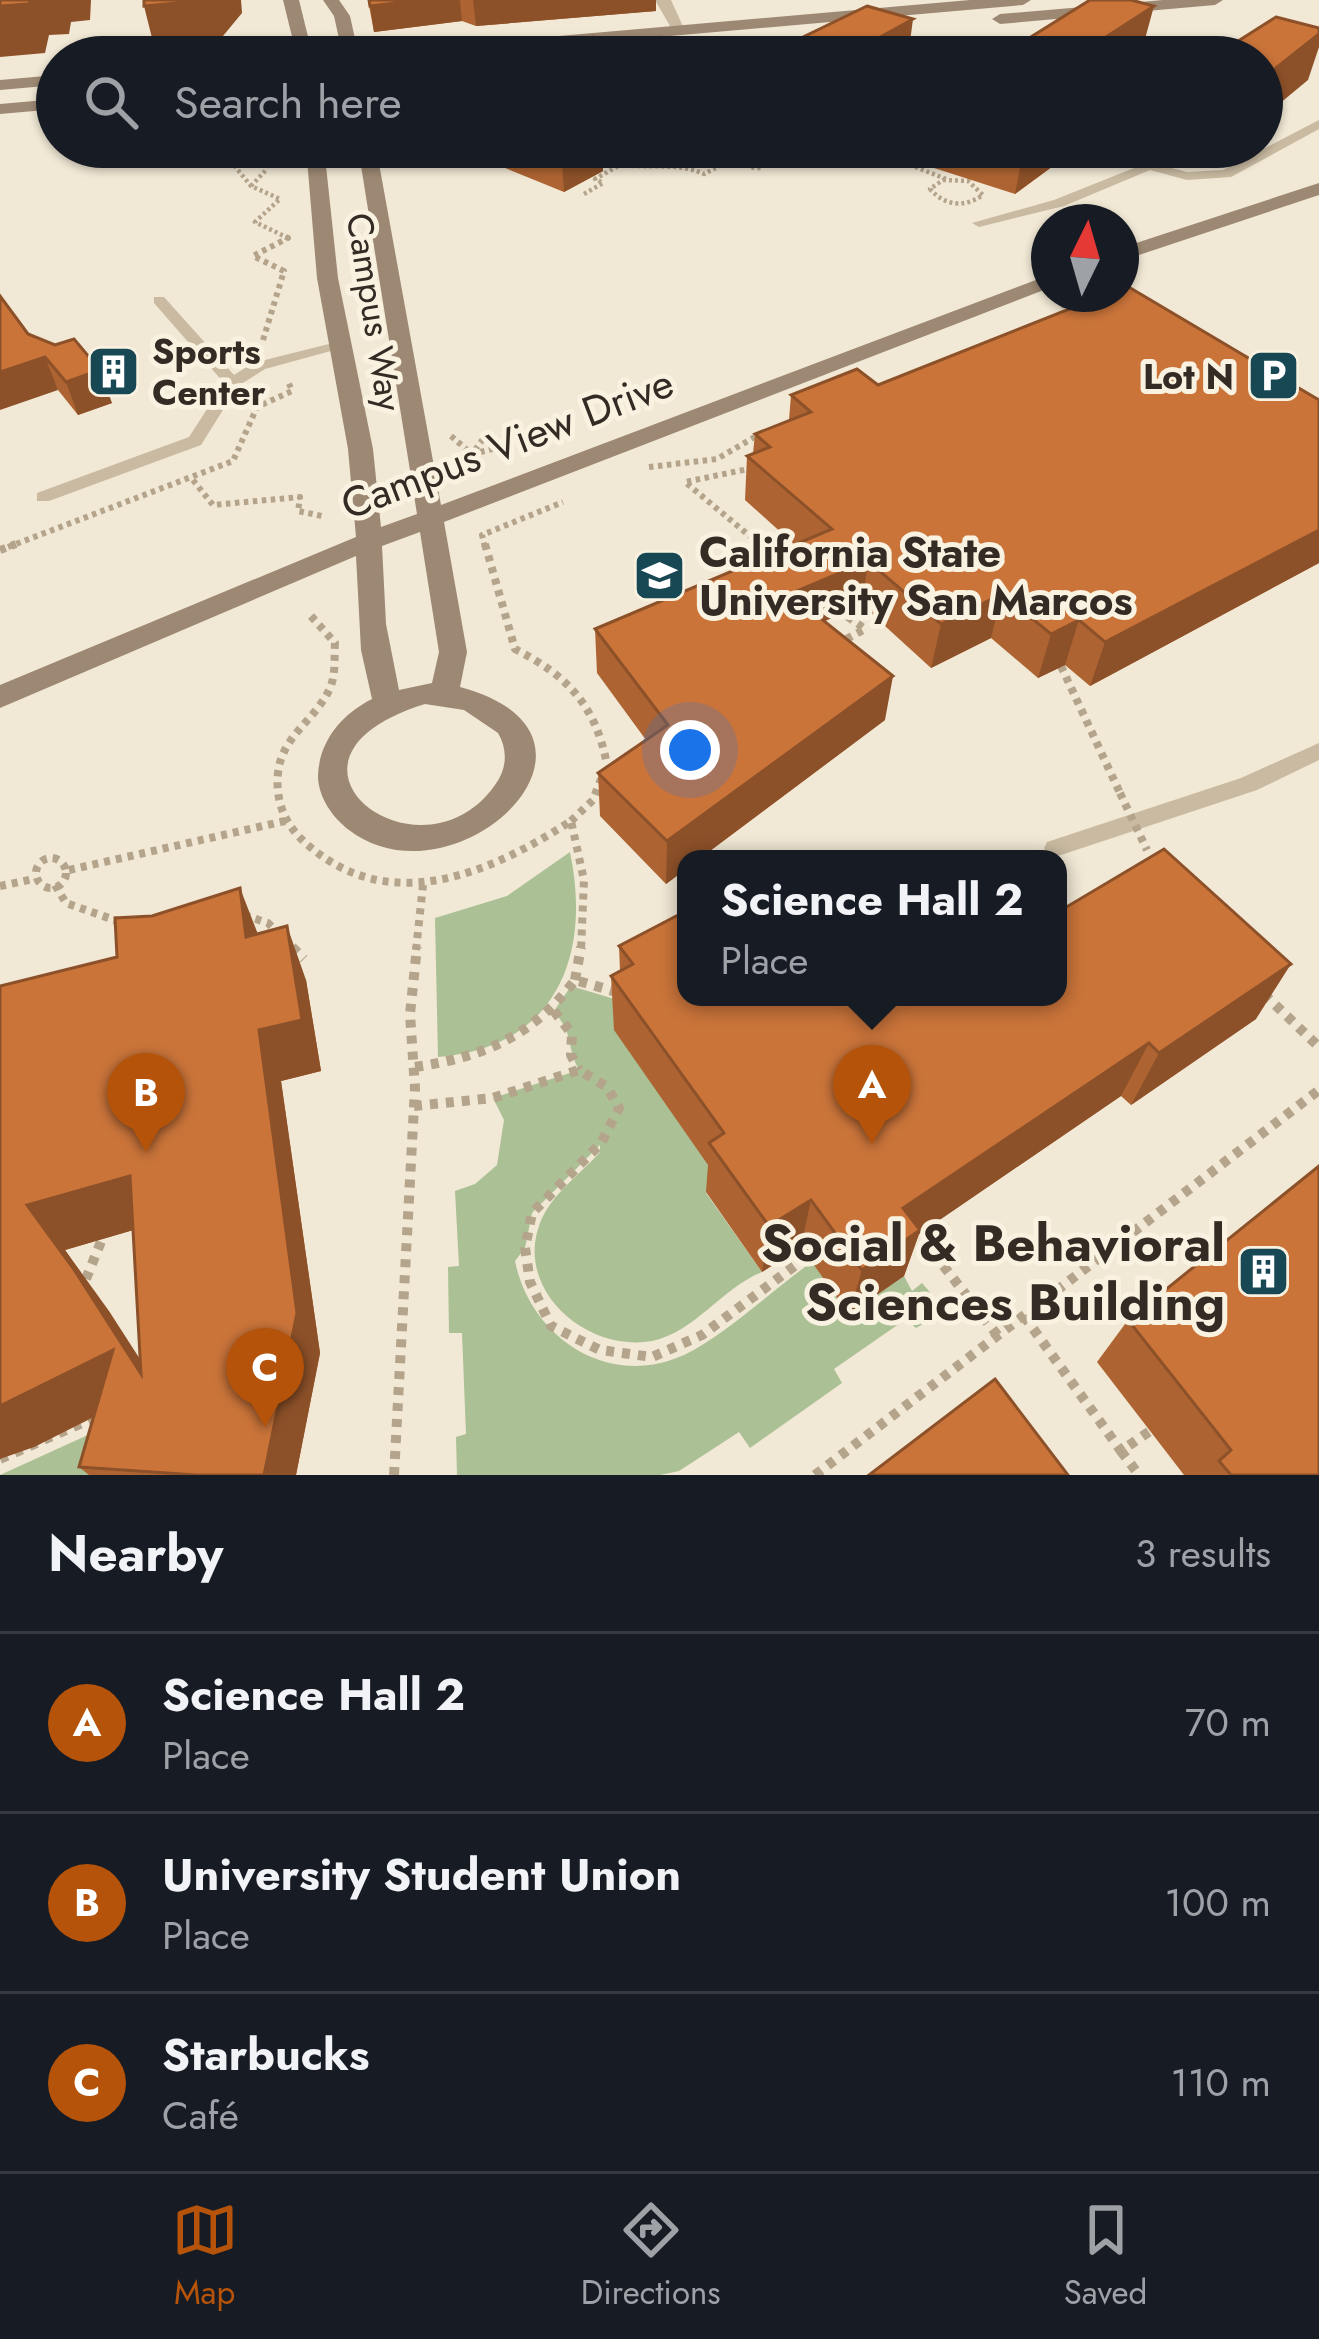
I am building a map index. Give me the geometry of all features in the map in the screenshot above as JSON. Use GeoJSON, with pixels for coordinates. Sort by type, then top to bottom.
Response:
{"type":"FeatureCollection","features":[{"type":"Feature","properties":{"kind":"street"},"geometry":{"type":"LineString","coordinates":[[291,0],[300,36]]}},
{"type":"Feature","properties":{"kind":"street"},"geometry":{"type":"LineString","coordinates":[[332,0],[347,36]]}},
{"type":"Feature","properties":{"kind":"street"},"geometry":{"type":"LineString","coordinates":[[663,0],[680,30]]}},
{"type":"Feature","properties":{"kind":"street"},"geometry":{"type":"LineString","coordinates":[[611,36],[777,22],[856,7],[1023,0]]}},
{"type":"Feature","properties":{"kind":"street"},"geometry":{"type":"LineString","coordinates":[[811,36],[1215,0]]}},
{"type":"Feature","properties":{"kind":"street"},"geometry":{"type":"LineString","coordinates":[[0,85],[36,82]]}},
{"type":"Feature","properties":{"kind":"street"},"geometry":{"type":"LineString","coordinates":[[0,110],[36,106]]}},
{"type":"Feature","properties":{"kind":"street","name":"Campus Way"},"geometry":{"type":"LineString","coordinates":[[317,168],[334,322],[367,494],[368,607],[376,670],[388,702]]}},
{"type":"Feature","properties":{"kind":"street","name":"Campus Way"},"geometry":{"type":"LineString","coordinates":[[372,168],[453,652],[444,693]]}},
{"type":"Feature","properties":{"kind":"street"},"geometry":{"type":"LineString","coordinates":[[1139,249],[1319,189]]}},
{"type":"Feature","properties":{"kind":"street","name":"Campus View Drive"},"geometry":{"type":"LineString","coordinates":[[0,697],[430,517],[1031,288]]}},
{"type":"Feature","properties":{"kind":"street"},"geometry":{"type":"LineString","coordinates":[[444,693],[483,704],[512,726],[520,746],[520,769],[492,812],[435,836],[375,831],[351,818],[335,799],[328,777],[332,754],[344,733],[388,702],[444,693]]}},
{"type":"Feature","properties":{"kind":"lane"},"geometry":{"type":"LineString","coordinates":[[1283,143],[1319,124]]}},
{"type":"Feature","properties":{"kind":"lane"},"geometry":{"type":"LineString","coordinates":[[979,224],[1059,203],[1144,168]]}},
{"type":"Feature","properties":{"kind":"lane"},"geometry":{"type":"LineString","coordinates":[[1157,168],[1187,176],[1226,174],[1237,168]]}},
{"type":"Feature","properties":{"kind":"lane"},"geometry":{"type":"LineString","coordinates":[[159,300],[232,382]]}},
{"type":"Feature","properties":{"kind":"lane"},"geometry":{"type":"LineString","coordinates":[[43,497],[195,441],[232,382],[274,361],[341,346]]}},
{"type":"Feature","properties":{"kind":"lane"},"geometry":{"type":"LineString","coordinates":[[1055,848],[1249,784],[1319,751]]}},
{"type":"Feature","properties":{"kind":"path"},"geometry":{"type":"LineString","coordinates":[[0,550],[233,461],[257,407],[292,392],[262,347],[284,271],[253,256],[288,238],[255,222],[280,199],[251,186],[236,168]]}},
{"type":"Feature","properties":{"kind":"path"},"geometry":{"type":"LineString","coordinates":[[251,186],[266,168]]}},
{"type":"Feature","properties":{"kind":"path"},"geometry":{"type":"LineString","coordinates":[[584,194],[603,183],[595,179],[616,168]]}},
{"type":"Feature","properties":{"kind":"path"},"geometry":{"type":"LineString","coordinates":[[917,168],[947,180],[963,177],[981,188],[980,199],[960,204],[936,198],[932,185],[947,180]]}},
{"type":"Feature","properties":{"kind":"path"},"geometry":{"type":"LineString","coordinates":[[1083,324],[1086,312]]}},
{"type":"Feature","properties":{"kind":"path"},"geometry":{"type":"LineString","coordinates":[[632,474],[654,465],[717,459],[768,431]]}},
{"type":"Feature","properties":{"kind":"path"},"geometry":{"type":"LineString","coordinates":[[484,439],[472,454],[501,447]]}},
{"type":"Feature","properties":{"kind":"path"},"geometry":{"type":"LineString","coordinates":[[765,464],[685,482],[784,565]]}},
{"type":"Feature","properties":{"kind":"path"},"geometry":{"type":"LineString","coordinates":[[193,480],[213,506],[300,497],[298,511],[322,516]]}},
{"type":"Feature","properties":{"kind":"path"},"geometry":{"type":"LineString","coordinates":[[394,1475],[416,1067],[410,1014],[423,885],[468,878],[532,848],[593,800],[607,765],[602,725],[578,688],[515,649],[482,535],[568,500]]}},
{"type":"Feature","properties":{"kind":"path"},"geometry":{"type":"LineString","coordinates":[[824,650],[865,629],[835,607]]}},
{"type":"Feature","properties":{"kind":"path"},"geometry":{"type":"LineString","coordinates":[[1061,666],[1156,869]]}},
{"type":"Feature","properties":{"kind":"path"},"geometry":{"type":"LineString","coordinates":[[607,765],[627,755]]}},
{"type":"Feature","properties":{"kind":"path"},"geometry":{"type":"LineString","coordinates":[[56,885],[69,869],[285,821]]}},
{"type":"Feature","properties":{"kind":"path"},"geometry":{"type":"LineString","coordinates":[[416,1067],[463,1061],[511,1046],[554,1010],[575,980],[586,902],[582,851],[571,821]]}},
{"type":"Feature","properties":{"kind":"path"},"geometry":{"type":"LineString","coordinates":[[34,879],[39,866],[50,861],[61,860],[69,869]]}},
{"type":"Feature","properties":{"kind":"path"},"geometry":{"type":"LineString","coordinates":[[34,879],[39,885],[56,885]]}},
{"type":"Feature","properties":{"kind":"path"},"geometry":{"type":"LineString","coordinates":[[0,886],[34,879]]}},
{"type":"Feature","properties":{"kind":"path"},"geometry":{"type":"LineString","coordinates":[[56,885],[66,903],[92,915],[124,923],[142,920]]}},
{"type":"Feature","properties":{"kind":"path"},"geometry":{"type":"LineString","coordinates":[[233,912],[268,923],[304,959]]}},
{"type":"Feature","properties":{"kind":"path"},"geometry":{"type":"LineString","coordinates":[[575,980],[631,996]]}},
{"type":"Feature","properties":{"kind":"path"},"geometry":{"type":"LineString","coordinates":[[1258,988],[1319,1047]]}},
{"type":"Feature","properties":{"kind":"path"},"geometry":{"type":"LineString","coordinates":[[554,1010],[572,1034],[571,1054],[579,1070],[607,1087],[619,1108],[601,1143],[532,1213],[525,1248],[530,1282],[551,1326],[600,1350],[652,1357],[702,1335],[808,1256]]}},
{"type":"Feature","properties":{"kind":"path"},"geometry":{"type":"LineString","coordinates":[[414,1106],[493,1098],[579,1070]]}},
{"type":"Feature","properties":{"kind":"path"},"geometry":{"type":"LineString","coordinates":[[814,1475],[1319,1090]]}},
{"type":"Feature","properties":{"kind":"path"},"geometry":{"type":"LineString","coordinates":[[899,1208],[998,1336]]}},
{"type":"Feature","properties":{"kind":"path"},"geometry":{"type":"LineString","coordinates":[[86,1279],[102,1239]]}},
{"type":"Feature","properties":{"kind":"path"},"geometry":{"type":"LineString","coordinates":[[69,1281],[86,1279]]}},
{"type":"Feature","properties":{"kind":"path"},"geometry":{"type":"LineString","coordinates":[[86,1279],[97,1295]]}},
{"type":"Feature","properties":{"kind":"path"},"geometry":{"type":"LineString","coordinates":[[1024,1316],[1139,1475]]}},
{"type":"Feature","properties":{"kind":"path"},"geometry":{"type":"LineString","coordinates":[[0,1459],[109,1410]]}},
{"type":"Feature","properties":{"kind":"path"},"geometry":{"type":"LineString","coordinates":[[1120,1451],[1150,1430]]}},
{"type":"Feature","properties":{"kind":"green space"},"geometry":{"type":"Polygon","coordinates":[[[570,852],[575,927],[569,961],[556,990],[537,1016],[511,1036],[478,1050],[438,1057],[435,918],[507,896],[570,852]]]}},
{"type":"Feature","properties":{"kind":"green space"},"geometry":{"type":"Polygon","coordinates":[[[571,986],[621,1001],[720,1183],[706,1193],[762,1272],[682,1329],[652,1341],[627,1342],[581,1327],[547,1293],[537,1271],[535,1248],[545,1212],[600,1152],[600,1145],[532,1213],[525,1248],[515,1261],[523,1288],[555,1333],[601,1360],[627,1366],[655,1364],[684,1355],[716,1336],[812,1262],[849,1313],[904,1276],[912,1291],[922,1283],[946,1311],[916,1328],[906,1319],[834,1369],[842,1383],[750,1448],[739,1432],[679,1471],[660,1475],[457,1475],[456,1437],[466,1434],[462,1333],[449,1333],[448,1267],[459,1266],[455,1191],[475,1184],[497,1165],[504,1120],[493,1098],[579,1070],[554,1011],[571,986]]]}},
{"type":"Feature","properties":{"kind":"green space"},"geometry":{"type":"Polygon","coordinates":[[[101,1429],[111,1475],[0,1475],[101,1429]]]}},
{"type":"Feature","properties":{"kind":"building"},"geometry":{"type":"Polygon","coordinates":[[[0,0],[30,0],[29,4],[0,6],[0,0]]]}},
{"type":"Feature","properties":{"kind":"building"},"geometry":{"type":"Polygon","coordinates":[[[144,0],[212,0],[144,6],[144,0]]]}},
{"type":"Feature","properties":{"kind":"building"},"geometry":{"type":"Polygon","coordinates":[[[369,0],[422,0],[370,6],[369,0]]]}},
{"type":"Feature","properties":{"kind":"building"},"geometry":{"type":"Polygon","coordinates":[[[1090,0],[1131,0],[1154,6],[1108,36],[1033,36],[1090,0]]]}},
{"type":"Feature","properties":{"kind":"building"},"geometry":{"type":"Polygon","coordinates":[[[867,6],[913,19],[882,36],[805,36],[867,6]]]}},
{"type":"Feature","properties":{"kind":"building"},"geometry":{"type":"Polygon","coordinates":[[[1276,17],[1319,28],[1319,34],[1283,62],[1283,36],[1246,36],[1276,17]]]}},
{"type":"Feature","properties":{"kind":"building"},"geometry":{"type":"Polygon","coordinates":[[[1139,293],[1319,400],[1319,530],[1105,642],[1079,620],[1051,634],[1002,594],[941,624],[868,561],[790,594],[893,676],[667,841],[598,773],[668,725],[595,629],[832,529],[747,456],[770,447],[755,434],[811,412],[791,395],[857,369],[878,385],[1062,312],[1139,312],[1139,293]]]}},
{"type":"Feature","properties":{"kind":"building"},"geometry":{"type":"Polygon","coordinates":[[[0,296],[28,334],[55,345],[74,339],[100,370],[66,382],[45,357],[0,372],[0,296]]]}},
{"type":"Feature","properties":{"kind":"building"},"geometry":{"type":"Polygon","coordinates":[[[1164,849],[1291,964],[1159,1053],[1149,1043],[903,1208],[920,1230],[862,1270],[811,1200],[769,1226],[709,1143],[724,1133],[611,976],[633,964],[619,946],[677,916],[677,1006],[1067,1006],[1067,907],[1164,849]]]}},
{"type":"Feature","properties":{"kind":"building"},"geometry":{"type":"Polygon","coordinates":[[[240,888],[246,937],[287,926],[302,1020],[259,1030],[297,1313],[264,1475],[79,1467],[113,1350],[0,1406],[0,986],[117,957],[115,918],[152,916],[240,888]],[[130,1176],[27,1205],[73,1268],[141,1374],[130,1176]]]}},
{"type":"Feature","properties":{"kind":"building","name":"Social & Behavioral Sciences Building"},"geometry":{"type":"Polygon","coordinates":[[[1319,1166],[1319,1475],[1231,1475],[1219,1461],[1231,1450],[1128,1320],[1319,1166]]]}},
{"type":"Feature","properties":{"kind":"building"},"geometry":{"type":"Polygon","coordinates":[[[995,1379],[1068,1475],[869,1475],[995,1379]]]}},
{"type":"Feature","properties":{"kind":"place","name":"Sports Center"},"geometry":{"type":"Point","coordinates":[113,372]}},
{"type":"Feature","properties":{"kind":"place","name":"Lot N"},"geometry":{"type":"Point","coordinates":[1273,376]}},
{"type":"Feature","properties":{"kind":"place","name":"California State University San Marcos"},"geometry":{"type":"Point","coordinates":[660,576]}},
{"type":"Feature","properties":{"kind":"place","name":"Science Hall 2"},"geometry":{"type":"Point","coordinates":[872,1144]}},
{"type":"Feature","properties":{"kind":"place","name":"University Student Union"},"geometry":{"type":"Point","coordinates":[146,1152]}},
{"type":"Feature","properties":{"kind":"place","name":"Social & Behavioral Sciences Building"},"geometry":{"type":"Point","coordinates":[1264,1272]}},
{"type":"Feature","properties":{"kind":"place","name":"Starbucks"},"geometry":{"type":"Point","coordinates":[265,1427]}}]}
